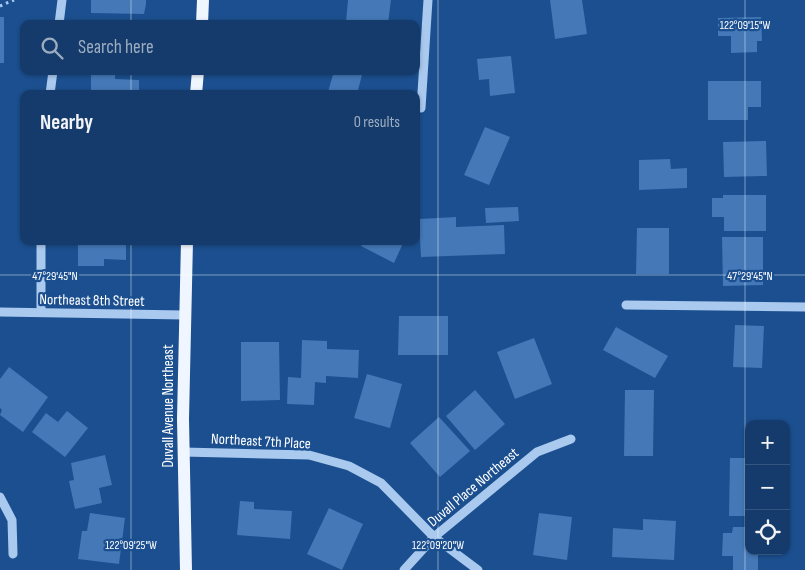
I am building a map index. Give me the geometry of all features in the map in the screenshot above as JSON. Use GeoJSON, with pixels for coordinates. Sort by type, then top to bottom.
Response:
{"type":"FeatureCollection","features":[{"type":"Feature","properties":{"kind":"main road"},"geometry":{"type":"LineString","coordinates":[[202,20],[204,0]]}},
{"type":"Feature","properties":{"kind":"main road"},"geometry":{"type":"LineString","coordinates":[[196,90],[198,75]]}},
{"type":"Feature","properties":{"kind":"main road","name":"Duvall Avenue Northeast"},"geometry":{"type":"LineString","coordinates":[[186,570],[183,452],[184,315],[187,245]]}},
{"type":"Feature","properties":{"kind":"street"},"geometry":{"type":"LineString","coordinates":[[60,20],[62,0]]}},
{"type":"Feature","properties":{"kind":"street"},"geometry":{"type":"LineString","coordinates":[[421,108],[428,0]]}},
{"type":"Feature","properties":{"kind":"street"},"geometry":{"type":"LineString","coordinates":[[51,90],[52,75]]}},
{"type":"Feature","properties":{"kind":"street"},"geometry":{"type":"LineString","coordinates":[[41,245],[41,312]]}},
{"type":"Feature","properties":{"kind":"street"},"geometry":{"type":"LineString","coordinates":[[626,305],[805,308]]}},
{"type":"Feature","properties":{"kind":"street","name":"Northeast 8th Street"},"geometry":{"type":"LineString","coordinates":[[0,312],[184,315]]}},
{"type":"Feature","properties":{"kind":"street","name":"Duvall Place Northeast"},"geometry":{"type":"LineString","coordinates":[[404,570],[434,537],[536,452],[571,439]]}},
{"type":"Feature","properties":{"kind":"street","name":"Northeast 7th Place"},"geometry":{"type":"LineString","coordinates":[[183,452],[309,456],[349,466],[381,483],[434,537],[478,570]]}},
{"type":"Feature","properties":{"kind":"street"},"geometry":{"type":"LineString","coordinates":[[0,497],[12,520],[12,554]]}},
{"type":"Feature","properties":{"kind":"path"},"geometry":{"type":"LineString","coordinates":[[0,6],[14,0]]}},
{"type":"Feature","properties":{"kind":"building"},"geometry":{"type":"Polygon","coordinates":[[[91,0],[146,0],[146,4],[144,14],[91,13],[91,0]]]}},
{"type":"Feature","properties":{"kind":"building"},"geometry":{"type":"Polygon","coordinates":[[[348,0],[391,0],[388,20],[346,20],[348,0]]]}},
{"type":"Feature","properties":{"kind":"building"},"geometry":{"type":"Polygon","coordinates":[[[550,0],[582,0],[587,34],[555,39],[550,0]]]}},
{"type":"Feature","properties":{"kind":"building"},"geometry":{"type":"Polygon","coordinates":[[[0,17],[4,17],[4,63],[0,63],[0,17]]]}},
{"type":"Feature","properties":{"kind":"building"},"geometry":{"type":"Polygon","coordinates":[[[761,17],[762,41],[757,41],[757,52],[731,53],[731,36],[718,36],[718,18],[761,17]]]}},
{"type":"Feature","properties":{"kind":"building"},"geometry":{"type":"Polygon","coordinates":[[[511,56],[515,93],[490,96],[489,79],[479,80],[477,59],[511,56]]]}},
{"type":"Feature","properties":{"kind":"building"},"geometry":{"type":"Polygon","coordinates":[[[91,75],[115,75],[115,79],[139,80],[139,90],[91,90],[91,75]]]}},
{"type":"Feature","properties":{"kind":"building"},"geometry":{"type":"Polygon","coordinates":[[[333,75],[362,75],[358,90],[329,90],[333,75]]]}},
{"type":"Feature","properties":{"kind":"building"},"geometry":{"type":"Polygon","coordinates":[[[708,81],[761,81],[761,107],[748,107],[748,120],[708,120],[708,81]]]}},
{"type":"Feature","properties":{"kind":"building"},"geometry":{"type":"Polygon","coordinates":[[[485,127],[510,137],[489,185],[464,175],[485,127]]]}},
{"type":"Feature","properties":{"kind":"building"},"geometry":{"type":"Polygon","coordinates":[[[766,141],[767,176],[724,177],[723,142],[766,141]]]}},
{"type":"Feature","properties":{"kind":"building"},"geometry":{"type":"Polygon","coordinates":[[[670,159],[671,169],[687,168],[687,188],[639,190],[639,160],[670,159]]]}},
{"type":"Feature","properties":{"kind":"building"},"geometry":{"type":"Polygon","coordinates":[[[723,195],[766,195],[766,231],[724,231],[724,217],[712,217],[712,198],[723,198],[723,195]]]}},
{"type":"Feature","properties":{"kind":"building"},"geometry":{"type":"Polygon","coordinates":[[[518,207],[519,221],[486,223],[485,208],[518,207]]]}},
{"type":"Feature","properties":{"kind":"building"},"geometry":{"type":"Polygon","coordinates":[[[456,217],[456,227],[504,225],[505,254],[421,257],[420,219],[456,217]]]}},
{"type":"Feature","properties":{"kind":"building"},"geometry":{"type":"Polygon","coordinates":[[[637,228],[669,228],[669,274],[636,274],[637,228]]]}},
{"type":"Feature","properties":{"kind":"building"},"geometry":{"type":"Polygon","coordinates":[[[722,237],[763,237],[763,285],[723,286],[722,237]]]}},
{"type":"Feature","properties":{"kind":"building"},"geometry":{"type":"Polygon","coordinates":[[[78,245],[126,245],[126,260],[104,259],[104,266],[78,266],[78,245]]]}},
{"type":"Feature","properties":{"kind":"building"},"geometry":{"type":"Polygon","coordinates":[[[361,245],[402,245],[394,263],[361,245]]]}},
{"type":"Feature","properties":{"kind":"building"},"geometry":{"type":"Polygon","coordinates":[[[399,316],[448,316],[448,355],[398,355],[399,316]]]}},
{"type":"Feature","properties":{"kind":"building"},"geometry":{"type":"Polygon","coordinates":[[[735,325],[764,326],[762,368],[733,367],[735,325]]]}},
{"type":"Feature","properties":{"kind":"building"},"geometry":{"type":"Polygon","coordinates":[[[616,327],[668,356],[655,378],[603,350],[616,327]]]}},
{"type":"Feature","properties":{"kind":"building"},"geometry":{"type":"Polygon","coordinates":[[[534,338],[552,384],[515,399],[497,352],[534,338]]]}},
{"type":"Feature","properties":{"kind":"building"},"geometry":{"type":"Polygon","coordinates":[[[302,340],[327,341],[327,349],[359,350],[358,378],[326,376],[326,383],[315,382],[314,405],[287,404],[288,377],[301,378],[302,340]]]}},
{"type":"Feature","properties":{"kind":"building"},"geometry":{"type":"Polygon","coordinates":[[[241,342],[279,342],[280,400],[241,401],[241,342]]]}},
{"type":"Feature","properties":{"kind":"building"},"geometry":{"type":"Polygon","coordinates":[[[9,367],[48,397],[23,432],[0,415],[2,410],[0,408],[0,379],[9,367]]]}},
{"type":"Feature","properties":{"kind":"building"},"geometry":{"type":"Polygon","coordinates":[[[367,374],[402,384],[390,428],[354,418],[367,374]]]}},
{"type":"Feature","properties":{"kind":"building"},"geometry":{"type":"Polygon","coordinates":[[[475,390],[505,424],[475,450],[446,416],[475,390]]]}},
{"type":"Feature","properties":{"kind":"building"},"geometry":{"type":"Polygon","coordinates":[[[625,390],[654,390],[653,456],[624,456],[625,390]]]}},
{"type":"Feature","properties":{"kind":"building"},"geometry":{"type":"Polygon","coordinates":[[[67,411],[88,428],[65,457],[32,432],[46,413],[58,422],[67,411]]]}},
{"type":"Feature","properties":{"kind":"building"},"geometry":{"type":"Polygon","coordinates":[[[439,417],[470,451],[440,477],[410,443],[439,417]]]}},
{"type":"Feature","properties":{"kind":"building"},"geometry":{"type":"Polygon","coordinates":[[[105,455],[112,485],[99,488],[102,503],[75,509],[69,481],[74,480],[71,463],[105,455]]]}},
{"type":"Feature","properties":{"kind":"building"},"geometry":{"type":"Polygon","coordinates":[[[730,458],[745,458],[745,516],[729,516],[730,458]]]}},
{"type":"Feature","properties":{"kind":"building"},"geometry":{"type":"Polygon","coordinates":[[[240,501],[254,502],[254,509],[292,511],[290,539],[237,535],[240,501]]]}},
{"type":"Feature","properties":{"kind":"building"},"geometry":{"type":"Polygon","coordinates":[[[329,508],[363,524],[342,570],[307,554],[329,508]]]}},
{"type":"Feature","properties":{"kind":"building"},"geometry":{"type":"Polygon","coordinates":[[[90,513],[125,518],[119,564],[78,559],[82,531],[87,531],[90,513]]]}},
{"type":"Feature","properties":{"kind":"building"},"geometry":{"type":"Polygon","coordinates":[[[539,513],[572,517],[567,560],[533,555],[539,513]]]}},
{"type":"Feature","properties":{"kind":"building"},"geometry":{"type":"Polygon","coordinates":[[[643,519],[676,521],[674,560],[612,557],[613,528],[643,530],[643,519]]]}},
{"type":"Feature","properties":{"kind":"building"},"geometry":{"type":"Polygon","coordinates":[[[733,527],[745,527],[745,555],[758,555],[758,570],[733,570],[733,556],[722,556],[723,533],[732,533],[733,527]]]}}]}
